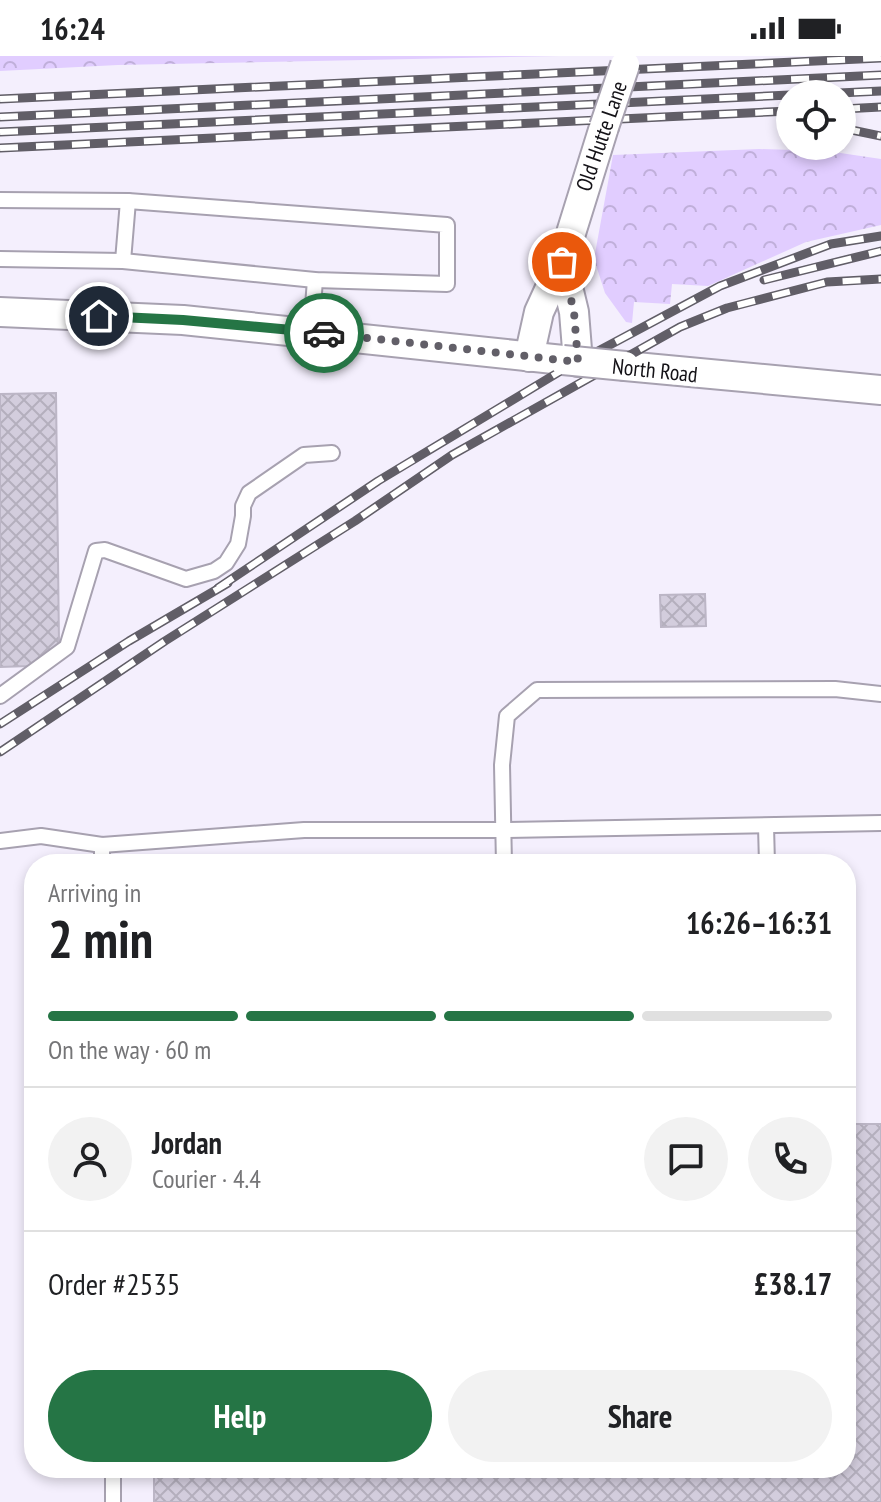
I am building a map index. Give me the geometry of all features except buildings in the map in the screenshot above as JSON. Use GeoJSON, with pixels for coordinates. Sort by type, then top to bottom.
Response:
{"type":"FeatureCollection","features":[{"type":"Feature","properties":{"kind":"street","name":"Old Hutte Lane"},"geometry":{"type":"LineString","coordinates":[[529,357],[539,312],[562,262],[627,61]]}},
{"type":"Feature","properties":{"kind":"street"},"geometry":{"type":"LineString","coordinates":[[562,262],[574,312],[573,358]]}},
{"type":"Feature","properties":{"kind":"street","name":"North Road"},"geometry":{"type":"LineString","coordinates":[[0,312],[183,320],[881,390]]}},
{"type":"Feature","properties":{"kind":"lane"},"geometry":{"type":"LineString","coordinates":[[0,200],[128,201],[447,225],[447,284],[315,280],[123,261],[0,259]]}},
{"type":"Feature","properties":{"kind":"lane"},"geometry":{"type":"LineString","coordinates":[[123,261],[128,201]]}},
{"type":"Feature","properties":{"kind":"lane"},"geometry":{"type":"LineString","coordinates":[[311,332],[315,280]]}},
{"type":"Feature","properties":{"kind":"lane"},"geometry":{"type":"LineString","coordinates":[[0,696],[67,647],[96,551],[105,550],[186,579],[214,571],[226,563],[238,544],[243,506],[249,493],[304,455],[332,453]]}},
{"type":"Feature","properties":{"kind":"lane"},"geometry":{"type":"LineString","coordinates":[[504,854],[502,765],[507,716],[537,690],[835,689],[881,694]]}},
{"type":"Feature","properties":{"kind":"lane"},"geometry":{"type":"LineString","coordinates":[[0,841],[41,836],[102,845],[304,830],[504,830],[881,823]]}},
{"type":"Feature","properties":{"kind":"lane"},"geometry":{"type":"LineString","coordinates":[[766,826],[767,854]]}},
{"type":"Feature","properties":{"kind":"lane"},"geometry":{"type":"LineString","coordinates":[[102,845],[102,854]]}},
{"type":"Feature","properties":{"kind":"lane"},"geometry":{"type":"LineString","coordinates":[[113,1478],[113,1502]]}},
{"type":"Feature","properties":{"kind":"green space"},"geometry":{"type":"Polygon","coordinates":[[[0,56],[559,56],[118,65],[0,71],[0,56]]]}},
{"type":"Feature","properties":{"kind":"green space"},"geometry":{"type":"Polygon","coordinates":[[[759,149],[776,150],[776,160],[856,160],[856,155],[881,159],[881,225],[806,242],[708,286],[672,284],[670,304],[634,302],[632,323],[626,322],[605,293],[594,259],[613,155],[759,149]]]}},
{"type":"Feature","properties":{"kind":"railway"},"geometry":{"type":"LineString","coordinates":[[0,99],[881,58]]}},
{"type":"Feature","properties":{"kind":"railway"},"geometry":{"type":"LineString","coordinates":[[0,117],[881,75]]}},
{"type":"Feature","properties":{"kind":"railway"},"geometry":{"type":"LineString","coordinates":[[856,92],[881,91]]}},
{"type":"Feature","properties":{"kind":"railway"},"geometry":{"type":"LineString","coordinates":[[0,132],[776,96]]}},
{"type":"Feature","properties":{"kind":"railway"},"geometry":{"type":"LineString","coordinates":[[856,108],[881,107]]}},
{"type":"Feature","properties":{"kind":"railway"},"geometry":{"type":"LineString","coordinates":[[0,148],[776,112]]}},
{"type":"Feature","properties":{"kind":"railway"},"geometry":{"type":"LineString","coordinates":[[856,131],[881,136]]}},
{"type":"Feature","properties":{"kind":"railway"},"geometry":{"type":"LineString","coordinates":[[218,588],[378,481],[559,372],[720,286],[831,244],[881,236]]}},
{"type":"Feature","properties":{"kind":"railway"},"geometry":{"type":"LineString","coordinates":[[764,280],[881,251]]}},
{"type":"Feature","properties":{"kind":"railway"},"geometry":{"type":"LineString","coordinates":[[0,752],[452,455],[680,327],[727,308],[827,282],[881,279]]}},
{"type":"Feature","properties":{"kind":"railway"},"geometry":{"type":"LineString","coordinates":[[0,724],[129,641],[228,583]]}},
{"type":"Feature","properties":{"kind":"way so far"},"geometry":{"type":"LineString","coordinates":[[324,333],[578,362],[574,312],[562,262]]}},
{"type":"Feature","properties":{"kind":"route"},"geometry":{"type":"LineString","coordinates":[[99,316],[324,333]]}}]}
